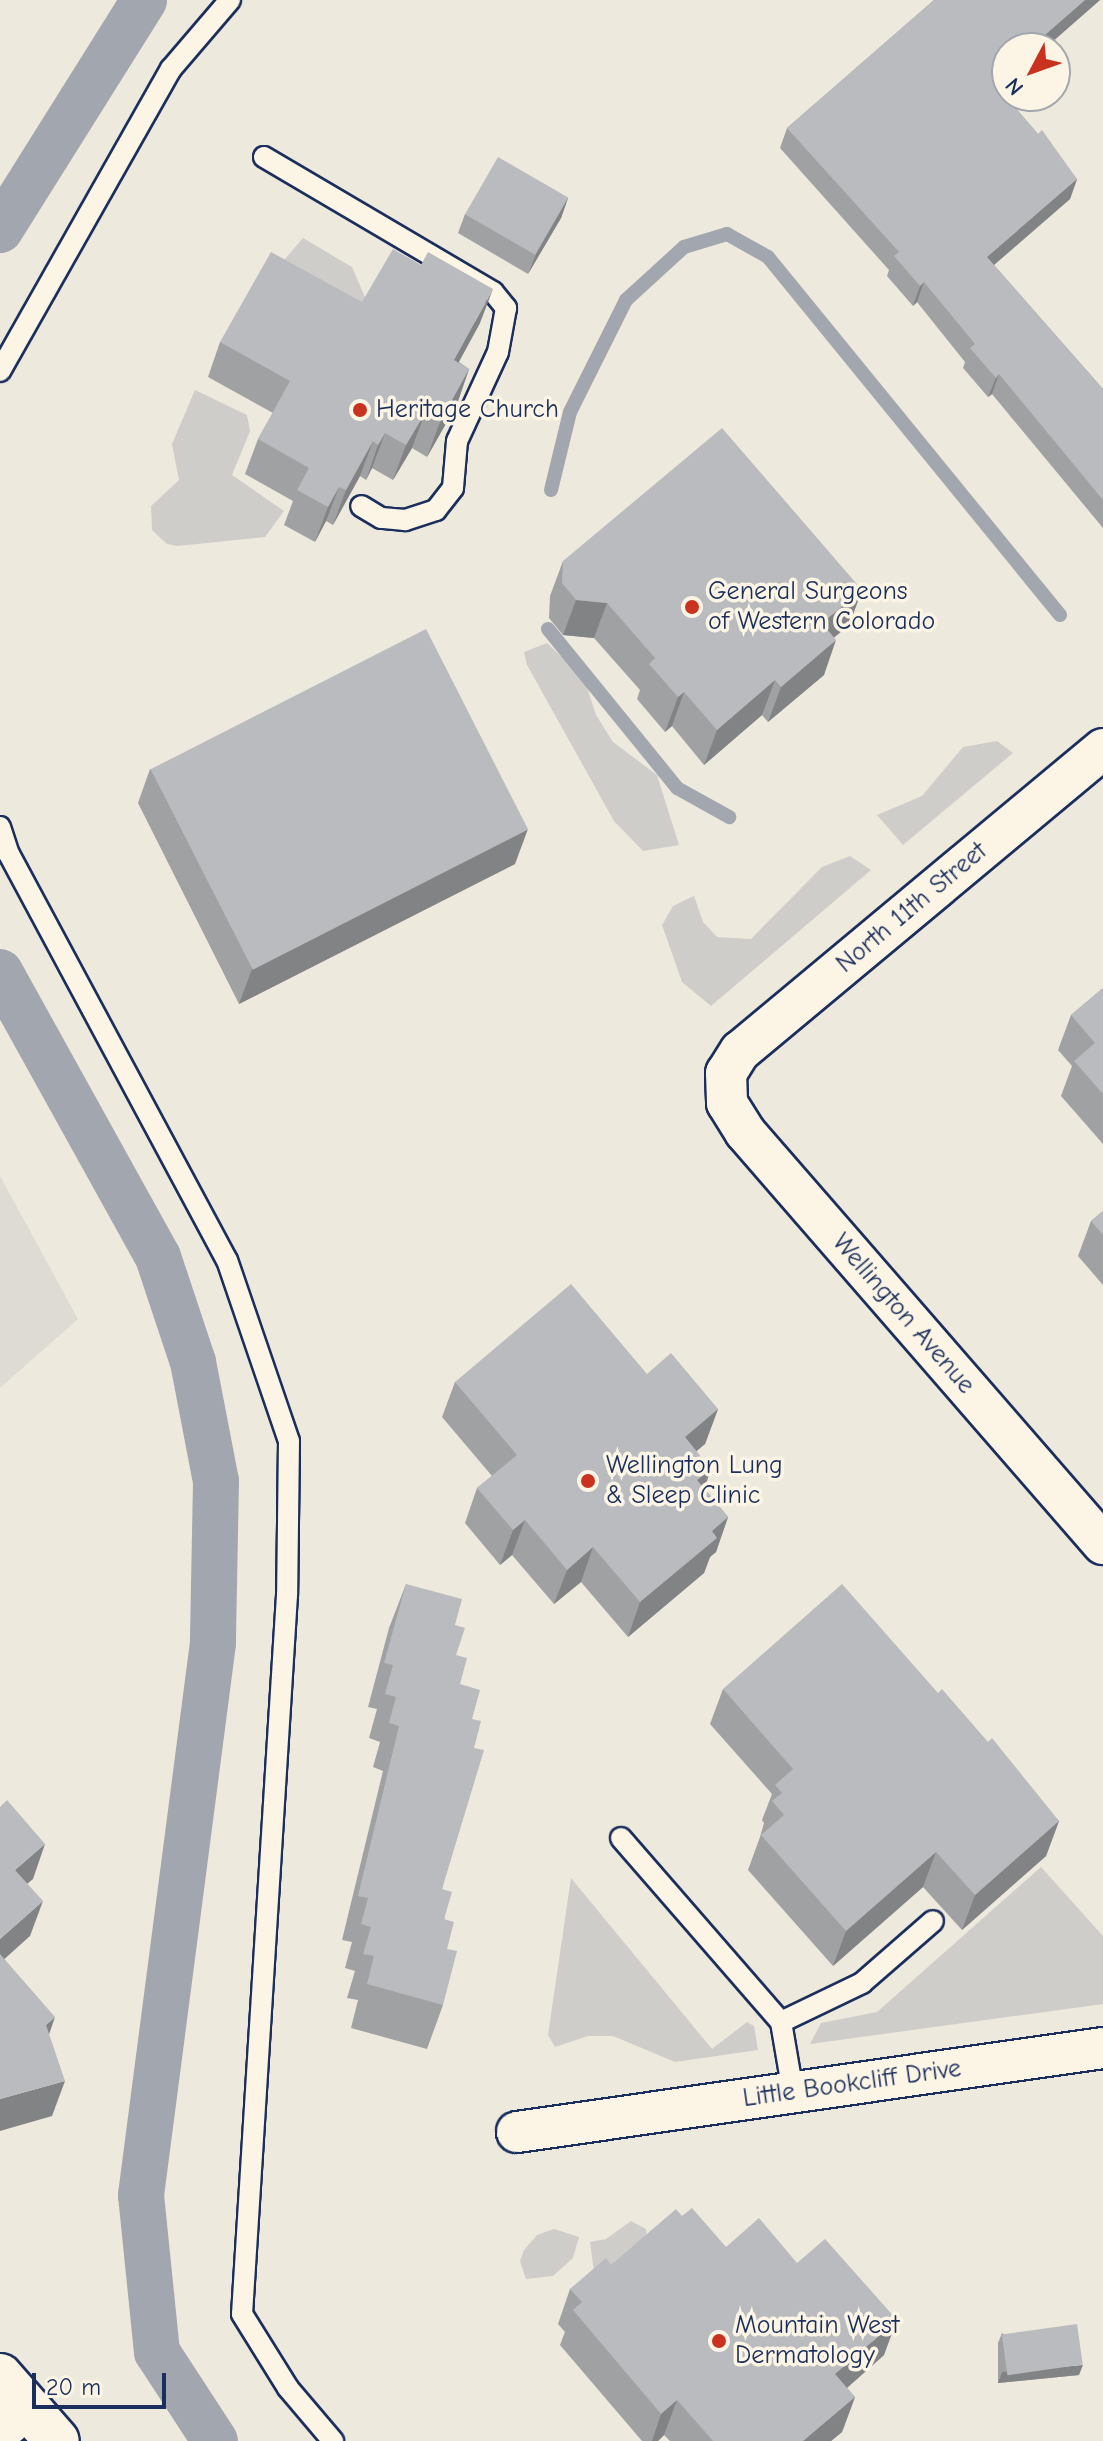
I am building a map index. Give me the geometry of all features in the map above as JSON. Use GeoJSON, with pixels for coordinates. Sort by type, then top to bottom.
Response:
{"type":"FeatureCollection","features":[{"type":"Feature","properties":{"kind":"main road"},"geometry":{"type":"LineString","coordinates":[[9,2405],[57,2441]]}},
{"type":"Feature","properties":{"kind":"street","name":"North 11th Street"},"geometry":{"type":"LineString","coordinates":[[726,1073],[740,1051],[1103,749]]}},
{"type":"Feature","properties":{"kind":"street","name":"Wellington Avenue"},"geometry":{"type":"LineString","coordinates":[[726,1073],[727,1103],[745,1132],[1103,1544]]}},
{"type":"Feature","properties":{"kind":"street","name":"Little Bookcliff Drive"},"geometry":{"type":"LineString","coordinates":[[517,2132],[1103,2048]]}},
{"type":"Feature","properties":{"kind":"lane"},"geometry":{"type":"LineString","coordinates":[[0,371],[171,69],[230,0]]}},
{"type":"Feature","properties":{"kind":"lane"},"geometry":{"type":"LineString","coordinates":[[264,157],[493,292],[506,308],[498,352],[457,441],[453,488],[445,499],[436,510],[405,520],[381,518],[361,506]]}},
{"type":"Feature","properties":{"kind":"lane"},"geometry":{"type":"LineString","coordinates":[[0,827],[9,854],[227,1260],[289,1441],[287,1595],[242,2314],[288,2388],[333,2441]]}},
{"type":"Feature","properties":{"kind":"lane"},"geometry":{"type":"LineString","coordinates":[[621,1838],[781,2022],[793,2092]]}},
{"type":"Feature","properties":{"kind":"lane"},"geometry":{"type":"LineString","coordinates":[[781,2022],[862,1983],[933,1921]]}},
{"type":"Feature","properties":{"kind":"shaded area"},"geometry":{"type":"Polygon","coordinates":[[[303,238],[352,267],[368,304],[364,312],[284,260],[303,238]]]}},
{"type":"Feature","properties":{"kind":"shaded area"},"geometry":{"type":"Polygon","coordinates":[[[195,390],[247,415],[250,431],[232,475],[284,511],[265,537],[177,546],[167,544],[152,530],[151,506],[179,480],[172,444],[195,390]]]}},
{"type":"Feature","properties":{"kind":"shaded area"},"geometry":{"type":"Polygon","coordinates":[[[547,643],[584,678],[596,715],[613,742],[657,775],[679,845],[643,851],[614,821],[527,665],[524,652],[547,643]]]}},
{"type":"Feature","properties":{"kind":"shaded area"},"geometry":{"type":"Polygon","coordinates":[[[997,741],[1013,753],[903,845],[877,815],[922,796],[963,747],[997,741]]]}},
{"type":"Feature","properties":{"kind":"shaded area"},"geometry":{"type":"Polygon","coordinates":[[[850,856],[871,870],[711,1006],[682,982],[662,925],[673,906],[694,896],[703,922],[717,937],[751,939],[822,867],[850,856]]]}},
{"type":"Feature","properties":{"kind":"shaded area"},"geometry":{"type":"Polygon","coordinates":[[[0,1176],[78,1319],[0,1388],[0,1176]]]}},
{"type":"Feature","properties":{"kind":"shaded area"},"geometry":{"type":"Polygon","coordinates":[[[1041,1867],[1103,1936],[1103,2004],[810,2044],[821,2023],[877,2012],[1041,1867]]]}},
{"type":"Feature","properties":{"kind":"shaded area"},"geometry":{"type":"Polygon","coordinates":[[[571,1878],[712,2049],[747,2022],[754,2026],[758,2050],[675,2062],[613,2036],[588,2036],[555,2047],[548,2035],[571,1878]]]}},
{"type":"Feature","properties":{"kind":"shaded area"},"geometry":{"type":"Polygon","coordinates":[[[631,2221],[646,2229],[648,2249],[594,2272],[590,2242],[606,2239],[631,2221]]]}},
{"type":"Feature","properties":{"kind":"shaded area"},"geometry":{"type":"Polygon","coordinates":[[[554,2229],[579,2237],[573,2258],[553,2276],[526,2279],[520,2261],[524,2250],[537,2235],[554,2229]]]}},
{"type":"Feature","properties":{"kind":"building"},"geometry":{"type":"Polygon","coordinates":[[[934,0],[1085,0],[1048,32],[991,32],[991,112],[1019,112],[1038,134],[1042,130],[1077,179],[987,257],[1103,389],[1103,500],[999,374],[996,378],[970,348],[975,344],[924,282],[920,286],[894,256],[899,252],[787,128],[934,0]]]}},
{"type":"Feature","properties":{"kind":"building"},"geometry":{"type":"Polygon","coordinates":[[[498,157],[568,198],[535,255],[465,214],[498,157]]]}},
{"type":"Feature","properties":{"kind":"building","name":"Heritage Church"},"geometry":{"type":"Polygon","coordinates":[[[393,249],[421,265],[428,252],[493,289],[454,360],[469,369],[440,422],[425,413],[406,445],[385,433],[378,445],[373,441],[346,490],[339,487],[328,507],[297,490],[309,468],[258,439],[290,381],[220,342],[271,252],[362,302],[393,249]]]}},
{"type":"Feature","properties":{"kind":"building","name":"General Surgeons of Western Colorado"},"geometry":{"type":"Polygon","coordinates":[[[722,428],[862,590],[822,623],[836,640],[781,687],[775,680],[717,730],[684,692],[678,697],[649,664],[655,658],[607,603],[576,600],[562,583],[563,561],[722,428]]]}},
{"type":"Feature","properties":{"kind":"building"},"geometry":{"type":"Polygon","coordinates":[[[426,629],[528,829],[253,970],[151,769],[426,629]]]}},
{"type":"Feature","properties":{"kind":"building"},"geometry":{"type":"Polygon","coordinates":[[[1103,988],[1103,1094],[1074,1061],[1095,1043],[1071,1015],[1103,988]]]}},
{"type":"Feature","properties":{"kind":"building"},"geometry":{"type":"Polygon","coordinates":[[[1103,1211],[1103,1235],[1091,1221],[1103,1211]]]}},
{"type":"Feature","properties":{"kind":"building","name":"Wellington Lung & Sleep Clinic"},"geometry":{"type":"Polygon","coordinates":[[[571,1284],[647,1374],[671,1353],[718,1409],[685,1437],[711,1469],[697,1480],[728,1517],[712,1531],[717,1538],[640,1602],[593,1547],[567,1570],[525,1520],[513,1530],[477,1488],[517,1455],[455,1382],[571,1284]]]}},
{"type":"Feature","properties":{"kind":"building"},"geometry":{"type":"Polygon","coordinates":[[[406,1584],[462,1599],[455,1625],[465,1628],[456,1655],[467,1658],[460,1684],[480,1690],[472,1719],[481,1721],[474,1748],[484,1750],[442,1889],[452,1892],[444,1919],[454,1922],[447,1949],[457,1951],[443,2005],[367,1984],[374,1956],[363,1954],[371,1927],[361,1924],[368,1898],[358,1896],[399,1726],[389,1723],[396,1697],[385,1694],[393,1665],[384,1663],[406,1584]]]}},
{"type":"Feature","properties":{"kind":"building"},"geometry":{"type":"Polygon","coordinates":[[[842,1584],[938,1693],[942,1689],[988,1742],[992,1738],[1059,1821],[975,1895],[936,1852],[846,1931],[761,1835],[784,1815],[772,1801],[782,1793],[775,1785],[793,1769],[723,1689],[842,1584]]]}},
{"type":"Feature","properties":{"kind":"building"},"geometry":{"type":"Polygon","coordinates":[[[7,1800],[45,1844],[15,1870],[43,1901],[0,1939],[0,1807],[7,1800]]]}},
{"type":"Feature","properties":{"kind":"building"},"geometry":{"type":"Polygon","coordinates":[[[0,1954],[55,2017],[46,2025],[65,2081],[0,2099],[0,1954]]]}},
{"type":"Feature","properties":{"kind":"building","name":"Mountain West Dermatology"},"geometry":{"type":"Polygon","coordinates":[[[692,2208],[726,2247],[759,2218],[797,2263],[825,2239],[897,2320],[835,2374],[855,2397],[803,2441],[713,2441],[677,2400],[661,2414],[573,2310],[582,2302],[570,2289],[606,2258],[611,2265],[676,2209],[682,2216],[692,2208]]]}},
{"type":"Feature","properties":{"kind":"building"},"geometry":{"type":"Polygon","coordinates":[[[1077,2324],[1083,2365],[1007,2375],[1002,2335],[1077,2324]]]}},
{"type":"Feature","properties":{"kind":"waterway"},"geometry":{"type":"LineString","coordinates":[[0,230],[144,0]]}},
{"type":"Feature","properties":{"kind":"waterway"},"geometry":{"type":"LineString","coordinates":[[551,490],[570,412],[626,300],[684,247],[727,234],[768,257],[1060,615]]}},
{"type":"Feature","properties":{"kind":"waterway"},"geometry":{"type":"LineString","coordinates":[[548,629],[677,788],[729,817]]}},
{"type":"Feature","properties":{"kind":"waterway"},"geometry":{"type":"LineString","coordinates":[[0,972],[158,1257],[193,1362],[216,1481],[213,1643],[141,2195],[157,2352],[215,2441]]}},
{"type":"Feature","properties":{"kind":"place","name":"Heritage Church"},"geometry":{"type":"Point","coordinates":[360,410]}},
{"type":"Feature","properties":{"kind":"place","name":"General Surgeons of Western Colorado"},"geometry":{"type":"Point","coordinates":[692,607]}},
{"type":"Feature","properties":{"kind":"place","name":"Wellington Lung & Sleep Clinic"},"geometry":{"type":"Point","coordinates":[588,1481]}},
{"type":"Feature","properties":{"kind":"place","name":"Mountain West Dermatology"},"geometry":{"type":"Point","coordinates":[719,2341]}}]}
